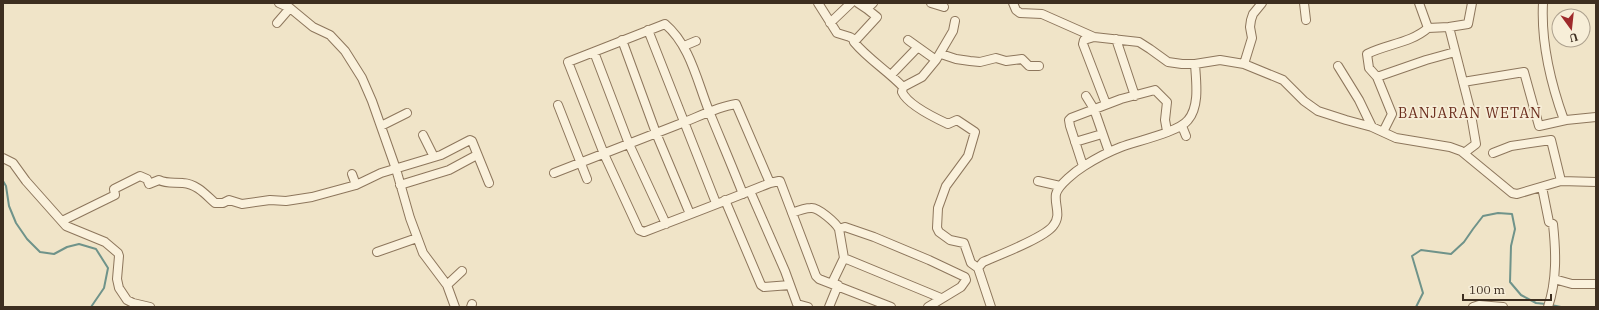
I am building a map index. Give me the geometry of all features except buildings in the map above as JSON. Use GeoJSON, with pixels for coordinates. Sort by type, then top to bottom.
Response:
{"type":"FeatureCollection","features":[{"type":"Feature","properties":{"kind":"street"},"geometry":{"type":"LineString","coordinates":[[279,3],[290,8],[313,27],[330,35],[345,51],[362,78],[396,169],[423,253],[447,285],[455,307]]}},
{"type":"Feature","properties":{"kind":"street"},"geometry":{"type":"LineString","coordinates":[[818,3],[838,34],[850,36],[855,40],[855,43],[872,60],[904,87]]}},
{"type":"Feature","properties":{"kind":"street"},"geometry":{"type":"LineString","coordinates":[[830,23],[851,3]]}},
{"type":"Feature","properties":{"kind":"street"},"geometry":{"type":"LineString","coordinates":[[855,40],[877,17],[870,6],[858,3]]}},
{"type":"Feature","properties":{"kind":"street"},"geometry":{"type":"LineString","coordinates":[[931,3],[944,6]]}},
{"type":"Feature","properties":{"kind":"street"},"geometry":{"type":"LineString","coordinates":[[1013,3],[1016,10],[1020,13],[1042,14],[1094,37],[1139,42],[1150,48],[1168,62],[1195,64],[1220,60],[1244,64],[1283,80],[1304,101],[1318,111],[1372,127],[1396,138],[1450,147],[1464,152],[1510,192],[1517,194],[1561,181],[1596,182]]}},
{"type":"Feature","properties":{"kind":"street"},"geometry":{"type":"LineString","coordinates":[[1244,64],[1252,38],[1250,27],[1251,20],[1253,14],[1262,3]]}},
{"type":"Feature","properties":{"kind":"street"},"geometry":{"type":"LineString","coordinates":[[1304,3],[1306,20]]}},
{"type":"Feature","properties":{"kind":"street"},"geometry":{"type":"LineString","coordinates":[[1419,3],[1428,28]]}},
{"type":"Feature","properties":{"kind":"street"},"geometry":{"type":"LineString","coordinates":[[1383,132],[1392,114],[1376,77],[1369,68],[1367,54],[1415,37],[1428,28],[1468,24],[1472,3]]}},
{"type":"Feature","properties":{"kind":"street"},"geometry":{"type":"LineString","coordinates":[[1543,3],[1543,33],[1564,120]]}},
{"type":"Feature","properties":{"kind":"street"},"geometry":{"type":"LineString","coordinates":[[277,23],[290,8]]}},
{"type":"Feature","properties":{"kind":"street"},"geometry":{"type":"LineString","coordinates":[[955,20],[953,31],[938,57],[922,77],[904,87],[902,94],[926,112],[948,124],[957,120],[975,132],[968,156],[946,186],[938,208],[938,230],[950,240],[963,242],[966,246],[971,263],[976,267],[991,307]]}},
{"type":"Feature","properties":{"kind":"street"},"geometry":{"type":"LineString","coordinates":[[808,307],[798,305],[790,285],[747,192],[710,112],[684,46],[677,35],[665,24],[568,62],[604,154],[639,230],[644,232],[716,203],[747,192],[770,183],[779,181],[816,276],[819,279],[891,307]]}},
{"type":"Feature","properties":{"kind":"street"},"geometry":{"type":"LineString","coordinates":[[1449,27],[1470,109],[1476,144],[1464,152]]}},
{"type":"Feature","properties":{"kind":"street"},"geometry":{"type":"LineString","coordinates":[[648,30],[716,203]]}},
{"type":"Feature","properties":{"kind":"street"},"geometry":{"type":"LineString","coordinates":[[1094,37],[1084,40],[1083,44],[1106,104]]}},
{"type":"Feature","properties":{"kind":"street"},"geometry":{"type":"LineString","coordinates":[[1116,39],[1135,96]]}},
{"type":"Feature","properties":{"kind":"street"},"geometry":{"type":"LineString","coordinates":[[622,40],[656,133],[690,214]]}},
{"type":"Feature","properties":{"kind":"street"},"geometry":{"type":"LineString","coordinates":[[908,40],[917,48],[938,57],[970,62],[980,62],[996,58],[1006,61],[1022,59],[1029,66],[1040,66]]}},
{"type":"Feature","properties":{"kind":"street"},"geometry":{"type":"LineString","coordinates":[[684,46],[696,41]]}},
{"type":"Feature","properties":{"kind":"street"},"geometry":{"type":"LineString","coordinates":[[891,75],[917,48]]}},
{"type":"Feature","properties":{"kind":"street"},"geometry":{"type":"LineString","coordinates":[[594,52],[629,144],[666,224]]}},
{"type":"Feature","properties":{"kind":"street"},"geometry":{"type":"LineString","coordinates":[[1376,77],[1455,52]]}},
{"type":"Feature","properties":{"kind":"street"},"geometry":{"type":"LineString","coordinates":[[976,267],[1047,232],[1055,224],[1058,210],[1057,193],[1060,186],[1083,166],[1108,152],[1182,126],[1190,119],[1194,111],[1196,92],[1195,64]]}},
{"type":"Feature","properties":{"kind":"street"},"geometry":{"type":"LineString","coordinates":[[1338,66],[1372,127]]}},
{"type":"Feature","properties":{"kind":"street"},"geometry":{"type":"LineString","coordinates":[[1463,82],[1524,72],[1538,125],[1564,120],[1596,117]]}},
{"type":"Feature","properties":{"kind":"street"},"geometry":{"type":"LineString","coordinates":[[1083,166],[1070,126],[1070,119],[1106,104],[1154,90],[1158,91],[1168,104],[1165,120],[1167,131]]}},
{"type":"Feature","properties":{"kind":"street"},"geometry":{"type":"LineString","coordinates":[[1086,96],[1094,109],[1108,152]]}},
{"type":"Feature","properties":{"kind":"street"},"geometry":{"type":"LineString","coordinates":[[558,105],[587,179]]}},
{"type":"Feature","properties":{"kind":"street"},"geometry":{"type":"LineString","coordinates":[[554,173],[710,112],[732,105],[737,106],[770,183]]}},
{"type":"Feature","properties":{"kind":"street"},"geometry":{"type":"LineString","coordinates":[[381,126],[407,113]]}},
{"type":"Feature","properties":{"kind":"street"},"geometry":{"type":"LineString","coordinates":[[1182,126],[1186,136]]}},
{"type":"Feature","properties":{"kind":"street"},"geometry":{"type":"LineString","coordinates":[[1075,142],[1102,134]]}},
{"type":"Feature","properties":{"kind":"street"},"geometry":{"type":"LineString","coordinates":[[423,135],[434,157]]}},
{"type":"Feature","properties":{"kind":"street"},"geometry":{"type":"LineString","coordinates":[[62,221],[115,195],[114,189],[140,176],[147,180],[150,184],[159,180],[165,183],[185,183],[205,193],[215,204],[223,203],[229,200],[242,204],[270,200],[286,201],[312,197],[356,185],[381,173],[434,157],[472,140],[489,183]]}},
{"type":"Feature","properties":{"kind":"street"},"geometry":{"type":"LineString","coordinates":[[1494,153],[1511,146],[1550,140],[1561,181]]}},
{"type":"Feature","properties":{"kind":"street"},"geometry":{"type":"LineString","coordinates":[[400,184],[449,170],[475,156]]}},
{"type":"Feature","properties":{"kind":"street"},"geometry":{"type":"LineString","coordinates":[[3,158],[13,163],[26,181],[70,228],[105,242],[118,253],[120,256],[117,279],[119,288],[127,300],[150,307]]}},
{"type":"Feature","properties":{"kind":"street"},"geometry":{"type":"LineString","coordinates":[[352,174],[356,185]]}},
{"type":"Feature","properties":{"kind":"street"},"geometry":{"type":"LineString","coordinates":[[1038,181],[1060,186]]}},
{"type":"Feature","properties":{"kind":"street"},"geometry":{"type":"LineString","coordinates":[[1542,187],[1549,222],[1553,224],[1555,245],[1554,279],[1548,307]]}},
{"type":"Feature","properties":{"kind":"street"},"geometry":{"type":"LineString","coordinates":[[725,200],[761,285],[764,287],[790,285]]}},
{"type":"Feature","properties":{"kind":"street"},"geometry":{"type":"LineString","coordinates":[[792,213],[815,208],[836,224],[839,229],[844,258],[829,307]]}},
{"type":"Feature","properties":{"kind":"street"},"geometry":{"type":"LineString","coordinates":[[839,229],[844,227],[874,237],[965,277],[966,280],[961,287],[928,307]]}},
{"type":"Feature","properties":{"kind":"street"},"geometry":{"type":"LineString","coordinates":[[377,252],[417,238]]}},
{"type":"Feature","properties":{"kind":"street"},"geometry":{"type":"LineString","coordinates":[[844,258],[941,298]]}},
{"type":"Feature","properties":{"kind":"street"},"geometry":{"type":"LineString","coordinates":[[447,285],[462,271]]}},
{"type":"Feature","properties":{"kind":"street"},"geometry":{"type":"LineString","coordinates":[[1554,279],[1572,284],[1596,284]]}},
{"type":"Feature","properties":{"kind":"street"},"geometry":{"type":"LineString","coordinates":[[1473,307],[1478,305],[1503,307]]}},
{"type":"Feature","properties":{"kind":"waterway"},"geometry":{"type":"LineString","coordinates":[[3,181],[6,186],[9,206],[16,223],[27,239],[40,252],[54,254],[67,247],[79,244],[96,249],[108,268],[104,288],[91,307]]}},
{"type":"Feature","properties":{"kind":"waterway"},"geometry":{"type":"LineString","coordinates":[[1416,307],[1423,293],[1412,256],[1421,250],[1451,254],[1464,242],[1483,216],[1498,213],[1512,214],[1515,229],[1511,246],[1510,282],[1521,295],[1536,303],[1546,304]]}},
{"type":"Feature","properties":{"kind":"waterway"},"geometry":{"type":"LineString","coordinates":[[1551,305],[1561,307]]}},
{"type":"Feature","properties":{"kind":"district","name":"BANJARAN WETAN"},"geometry":{"type":"Point","coordinates":[1470,113]}}]}
